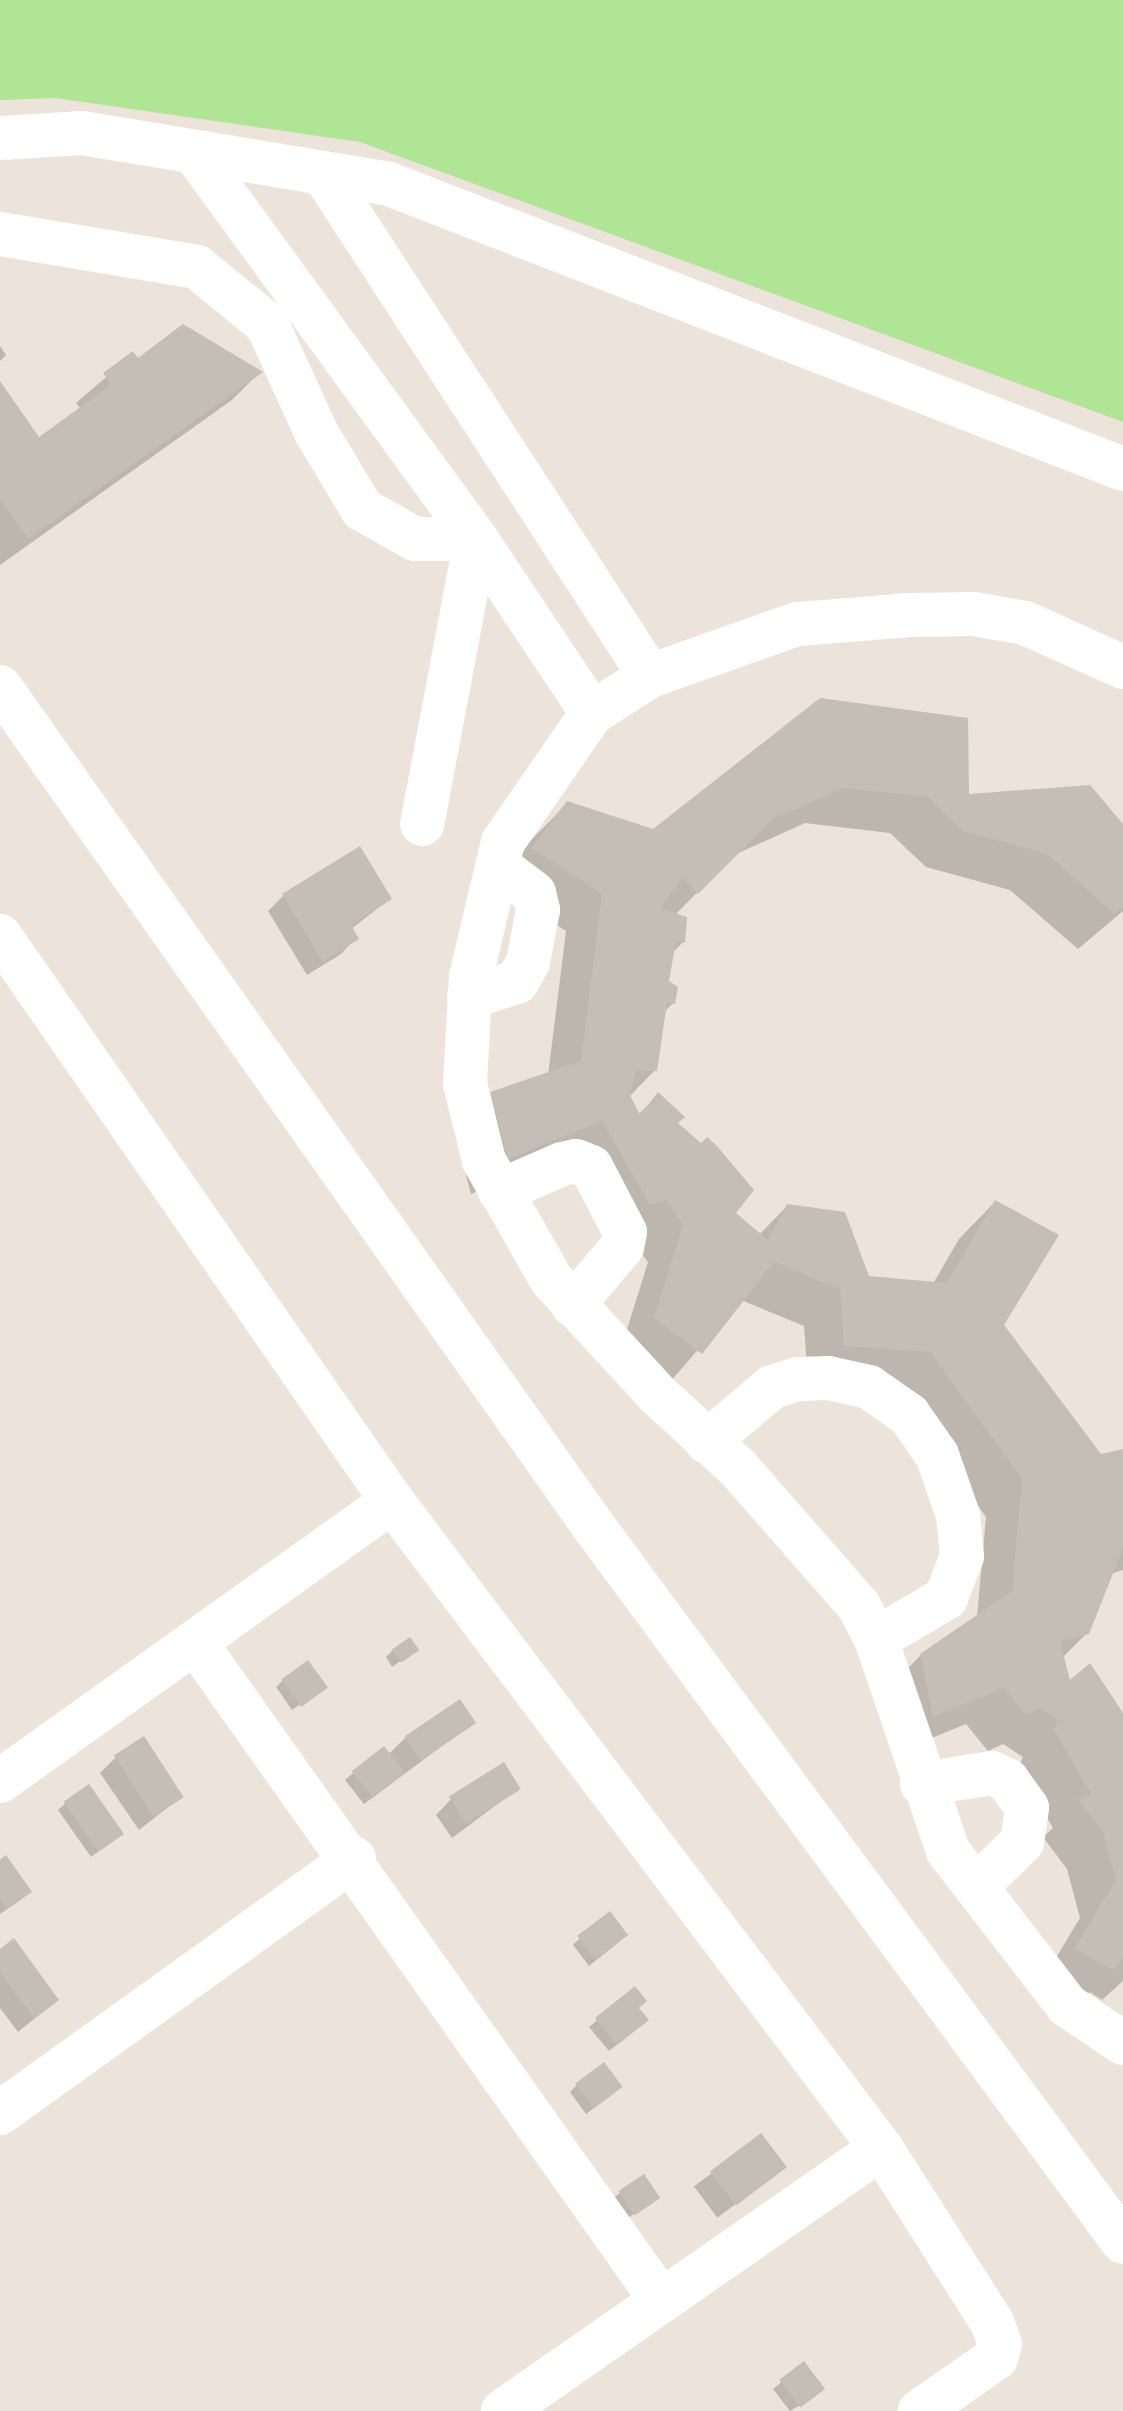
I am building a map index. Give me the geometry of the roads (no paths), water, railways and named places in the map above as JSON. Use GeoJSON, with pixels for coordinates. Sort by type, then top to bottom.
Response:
{"type":"FeatureCollection","features":[{"type":"Feature","properties":{"kind":"street"},"geometry":{"type":"LineString","coordinates":[[0,138],[82,133],[389,184],[1123,469]]}},
{"type":"Feature","properties":{"kind":"street"},"geometry":{"type":"LineString","coordinates":[[194,152],[476,539],[592,713]]}},
{"type":"Feature","properties":{"kind":"street"},"geometry":{"type":"LineString","coordinates":[[323,173],[650,676]]}},
{"type":"Feature","properties":{"kind":"street"},"geometry":{"type":"LineString","coordinates":[[0,234],[197,267],[267,324],[316,432],[362,509],[415,539],[476,539]]}},
{"type":"Feature","properties":{"kind":"street"},"geometry":{"type":"LineString","coordinates":[[422,824],[476,539]]}},
{"type":"Feature","properties":{"kind":"street"},"geometry":{"type":"LineString","coordinates":[[1123,667],[1025,623],[974,614],[910,615],[797,624],[650,676],[592,713],[503,842],[497,865],[534,893],[538,910],[528,962],[517,982],[469,997],[465,1083],[484,1161],[534,1255],[573,1305],[707,1442],[738,1468],[859,1606],[876,1639],[922,1784],[948,1851],[1068,2006],[1123,2043]]}},
{"type":"Feature","properties":{"kind":"street"},"geometry":{"type":"LineString","coordinates":[[0,687],[594,1527],[1123,2242]]}},
{"type":"Feature","properties":{"kind":"street"},"geometry":{"type":"LineString","coordinates":[[0,936],[392,1501],[881,2148],[992,2322],[1000,2344],[996,2358],[920,2411]]}},
{"type":"Feature","properties":{"kind":"street"},"geometry":{"type":"LineString","coordinates":[[500,1191],[562,1164],[576,1161],[591,1167],[625,1232],[622,1247],[573,1305]]}},
{"type":"Feature","properties":{"kind":"street"},"geometry":{"type":"LineString","coordinates":[[707,1442],[772,1387],[798,1379],[828,1378],[869,1387],[909,1415],[937,1455],[958,1515],[962,1556],[946,1598],[876,1639]]}},
{"type":"Feature","properties":{"kind":"street"},"geometry":{"type":"LineString","coordinates":[[0,1781],[392,1501]]}},
{"type":"Feature","properties":{"kind":"street"},"geometry":{"type":"LineString","coordinates":[[195,1642],[354,1859],[661,2300]]}},
{"type":"Feature","properties":{"kind":"street"},"geometry":{"type":"LineString","coordinates":[[922,1784],[992,1773],[1007,1780],[1027,1808],[1022,1842],[976,1887]]}},
{"type":"Feature","properties":{"kind":"street"},"geometry":{"type":"LineString","coordinates":[[0,2113],[354,1859]]}},
{"type":"Feature","properties":{"kind":"street"},"geometry":{"type":"LineString","coordinates":[[503,2411],[881,2148]]}}]}
